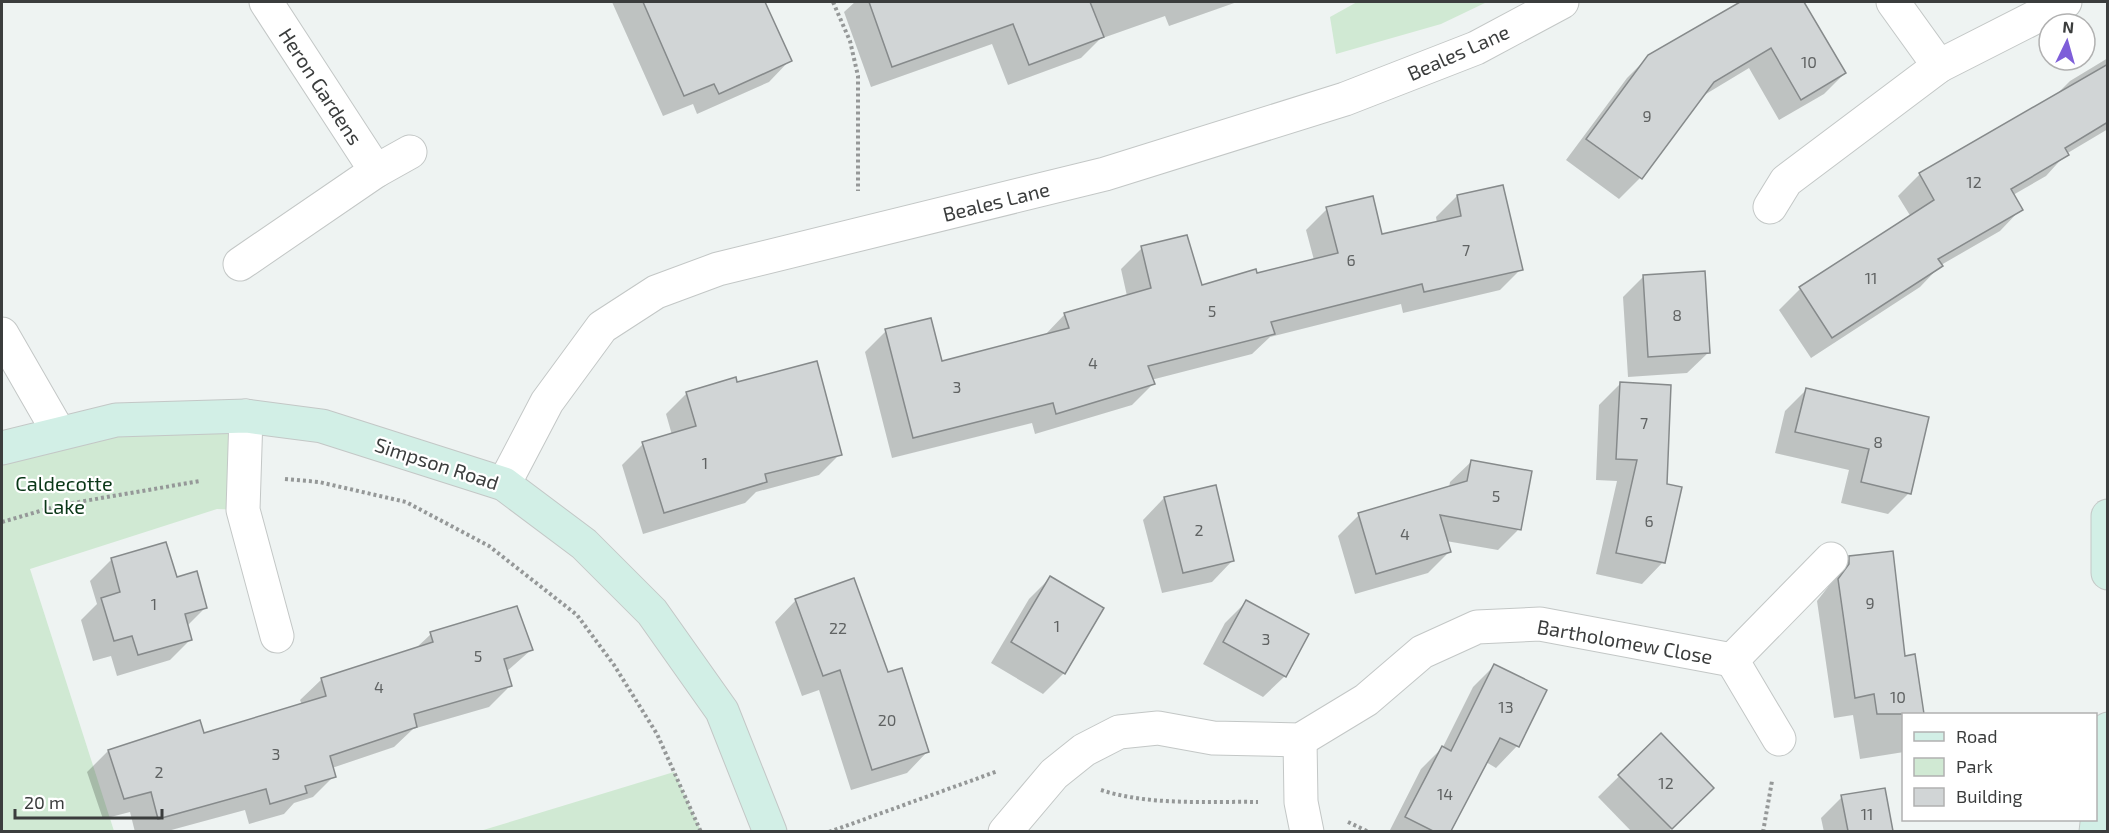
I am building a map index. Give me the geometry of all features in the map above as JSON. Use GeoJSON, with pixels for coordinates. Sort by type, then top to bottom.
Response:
{"type":"FeatureCollection","features":[{"type":"Feature","properties":{"kind":"street","name":"Heron Gardens"},"geometry":{"type":"LineString","coordinates":[[266,2],[376,171]]}},
{"type":"Feature","properties":{"kind":"street","name":"Beales Lane"},"geometry":{"type":"LineString","coordinates":[[504,484],[547,402],[602,327],[656,292],[718,269],[1105,174],[1346,99],[1476,48],[1562,2]]}},
{"type":"Feature","properties":{"kind":"street"},"geometry":{"type":"LineString","coordinates":[[1893,2],[1939,66]]}},
{"type":"Feature","properties":{"kind":"street"},"geometry":{"type":"LineString","coordinates":[[1770,207],[1786,181],[1939,66],[2065,2]]}},
{"type":"Feature","properties":{"kind":"street"},"geometry":{"type":"LineString","coordinates":[[240,264],[376,171],[410,152]]}},
{"type":"Feature","properties":{"kind":"street"},"geometry":{"type":"LineString","coordinates":[[2,334],[60,434]]}},
{"type":"Feature","properties":{"kind":"street"},"geometry":{"type":"LineString","coordinates":[[246,416],[242,475],[243,510],[277,636]]}},
{"type":"Feature","properties":{"kind":"street","name":"Simpson Road"},"geometry":{"type":"LineString","coordinates":[[2,448],[116,420],[246,416],[322,426],[504,484],[584,544],[652,612],[722,711],[770,831]]}},
{"type":"Feature","properties":{"kind":"street"},"geometry":{"type":"LineString","coordinates":[[2108,516],[2108,573]]}},
{"type":"Feature","properties":{"kind":"street","name":"Bartholomew Close"},"geometry":{"type":"LineString","coordinates":[[1732,660],[1831,559]]}},
{"type":"Feature","properties":{"kind":"street","name":"Bartholomew Close"},"geometry":{"type":"LineString","coordinates":[[1300,741],[1366,700],[1422,652],[1477,627],[1540,624],[1732,660],[1779,739]]}},
{"type":"Feature","properties":{"kind":"street"},"geometry":{"type":"LineString","coordinates":[[1005,831],[1054,774],[1084,750],[1119,732],[1158,728],[1213,738],[1300,741],[1304,817]]}},
{"type":"Feature","properties":{"kind":"street"},"geometry":{"type":"LineString","coordinates":[[2096,831],[2108,729]]}},
{"type":"Feature","properties":{"kind":"path"},"geometry":{"type":"LineString","coordinates":[[833,2],[850,41],[858,76],[858,236]]}},
{"type":"Feature","properties":{"kind":"path"},"geometry":{"type":"LineString","coordinates":[[2,522],[61,505],[134,491],[242,475],[319,482],[406,502],[489,546],[577,615],[614,665],[657,734],[701,831]]}},
{"type":"Feature","properties":{"kind":"path"},"geometry":{"type":"LineString","coordinates":[[1763,831],[1779,739]]}},
{"type":"Feature","properties":{"kind":"path"},"geometry":{"type":"LineString","coordinates":[[829,831],[1006,768],[1054,774],[1116,794],[1304,817],[1370,831]]}},
{"type":"Feature","properties":{"kind":"green space"},"geometry":{"type":"Polygon","coordinates":[[[1357,2],[1487,2],[1441,24],[1336,54],[1330,17],[1357,2]]]}},
{"type":"Feature","properties":{"kind":"green space","name":"Caldecotte Lake"},"geometry":{"type":"Polygon","coordinates":[[[246,416],[243,510],[217,509],[30,569],[114,831],[2,831],[2,448],[246,416]]]}},
{"type":"Feature","properties":{"kind":"green space"},"geometry":{"type":"Polygon","coordinates":[[[674,772],[701,831],[480,831],[674,772]]]}},
{"type":"Feature","properties":{"kind":"building"},"geometry":{"type":"Polygon","coordinates":[[[643,2],[765,2],[792,61],[719,94],[714,84],[684,96],[643,2]]]}},
{"type":"Feature","properties":{"kind":"building"},"geometry":{"type":"Polygon","coordinates":[[[869,2],[1090,2],[1104,37],[1029,65],[1013,24],[892,67],[869,2]]]}},
{"type":"Feature","properties":{"kind":"building"},"geometry":{"type":"Polygon","coordinates":[[[1740,2],[1804,2],[1846,73],[1801,100],[1771,48],[1714,82],[1642,179],[1586,139],[1648,55],[1740,2]]]}},
{"type":"Feature","properties":{"kind":"building"},"geometry":{"type":"Polygon","coordinates":[[[2108,64],[2108,122],[2065,148],[2069,155],[2011,189],[2023,210],[1938,259],[1943,266],[1832,338],[1799,287],[1934,200],[1919,173],[2108,64]]]}},
{"type":"Feature","properties":{"kind":"building"},"geometry":{"type":"Polygon","coordinates":[[[1503,185],[1523,270],[1424,292],[1422,284],[1271,322],[1275,334],[1148,366],[1155,384],[1056,414],[1053,403],[913,438],[885,329],[931,318],[942,361],[1069,328],[1064,313],[1151,288],[1141,246],[1187,235],[1202,285],[1256,269],[1257,273],[1338,253],[1326,207],[1373,196],[1382,234],[1461,216],[1457,195],[1503,185]]]}},
{"type":"Feature","properties":{"kind":"building"},"geometry":{"type":"Polygon","coordinates":[[[1705,271],[1710,353],[1648,357],[1643,275],[1705,271]]]}},
{"type":"Feature","properties":{"kind":"building"},"geometry":{"type":"Polygon","coordinates":[[[817,361],[842,455],[765,474],[767,482],[664,513],[642,442],[696,426],[686,392],[736,377],[737,382],[817,361]]]}},
{"type":"Feature","properties":{"kind":"building"},"geometry":{"type":"Polygon","coordinates":[[[1620,382],[1671,385],[1667,484],[1682,487],[1665,563],[1616,553],[1637,460],[1616,459],[1620,382]]]}},
{"type":"Feature","properties":{"kind":"building"},"geometry":{"type":"Polygon","coordinates":[[[1806,388],[1929,417],[1911,494],[1861,482],[1869,449],[1795,432],[1806,388]]]}},
{"type":"Feature","properties":{"kind":"building"},"geometry":{"type":"Polygon","coordinates":[[[1471,460],[1532,471],[1521,530],[1440,515],[1451,552],[1376,574],[1358,513],[1467,481],[1471,460]]]}},
{"type":"Feature","properties":{"kind":"building"},"geometry":{"type":"Polygon","coordinates":[[[1216,485],[1234,561],[1183,573],[1164,497],[1216,485]]]}},
{"type":"Feature","properties":{"kind":"building"},"geometry":{"type":"Polygon","coordinates":[[[166,542],[177,577],[197,571],[207,608],[185,614],[192,640],[138,655],[132,636],[114,641],[101,598],[120,592],[111,558],[166,542]]]}},
{"type":"Feature","properties":{"kind":"building"},"geometry":{"type":"Polygon","coordinates":[[[1893,551],[1905,656],[1915,654],[1924,713],[1877,714],[1874,694],[1855,698],[1838,579],[1849,564],[1849,556],[1893,551]]]}},
{"type":"Feature","properties":{"kind":"building"},"geometry":{"type":"Polygon","coordinates":[[[1050,576],[1104,608],[1065,674],[1011,642],[1050,576]]]}},
{"type":"Feature","properties":{"kind":"building"},"geometry":{"type":"Polygon","coordinates":[[[854,578],[888,672],[902,668],[929,752],[872,770],[840,670],[823,676],[795,599],[854,578]]]}},
{"type":"Feature","properties":{"kind":"building"},"geometry":{"type":"Polygon","coordinates":[[[1246,600],[1309,634],[1286,677],[1223,642],[1246,600]]]}},
{"type":"Feature","properties":{"kind":"building"},"geometry":{"type":"Polygon","coordinates":[[[517,606],[533,650],[504,659],[512,686],[414,714],[417,727],[330,756],[336,777],[305,786],[307,793],[270,804],[266,789],[158,819],[151,792],[124,799],[108,750],[200,720],[204,733],[326,696],[321,678],[433,642],[430,632],[517,606]]]}},
{"type":"Feature","properties":{"kind":"building"},"geometry":{"type":"Polygon","coordinates":[[[1494,664],[1547,690],[1519,747],[1500,738],[1451,831],[1433,831],[1405,817],[1442,746],[1451,751],[1494,664]]]}},
{"type":"Feature","properties":{"kind":"building"},"geometry":{"type":"Polygon","coordinates":[[[1661,733],[1714,788],[1672,829],[1618,775],[1661,733]]]}},
{"type":"Feature","properties":{"kind":"building"},"geometry":{"type":"Polygon","coordinates":[[[1885,788],[1893,831],[1848,831],[1841,795],[1885,788]]]}}]}
